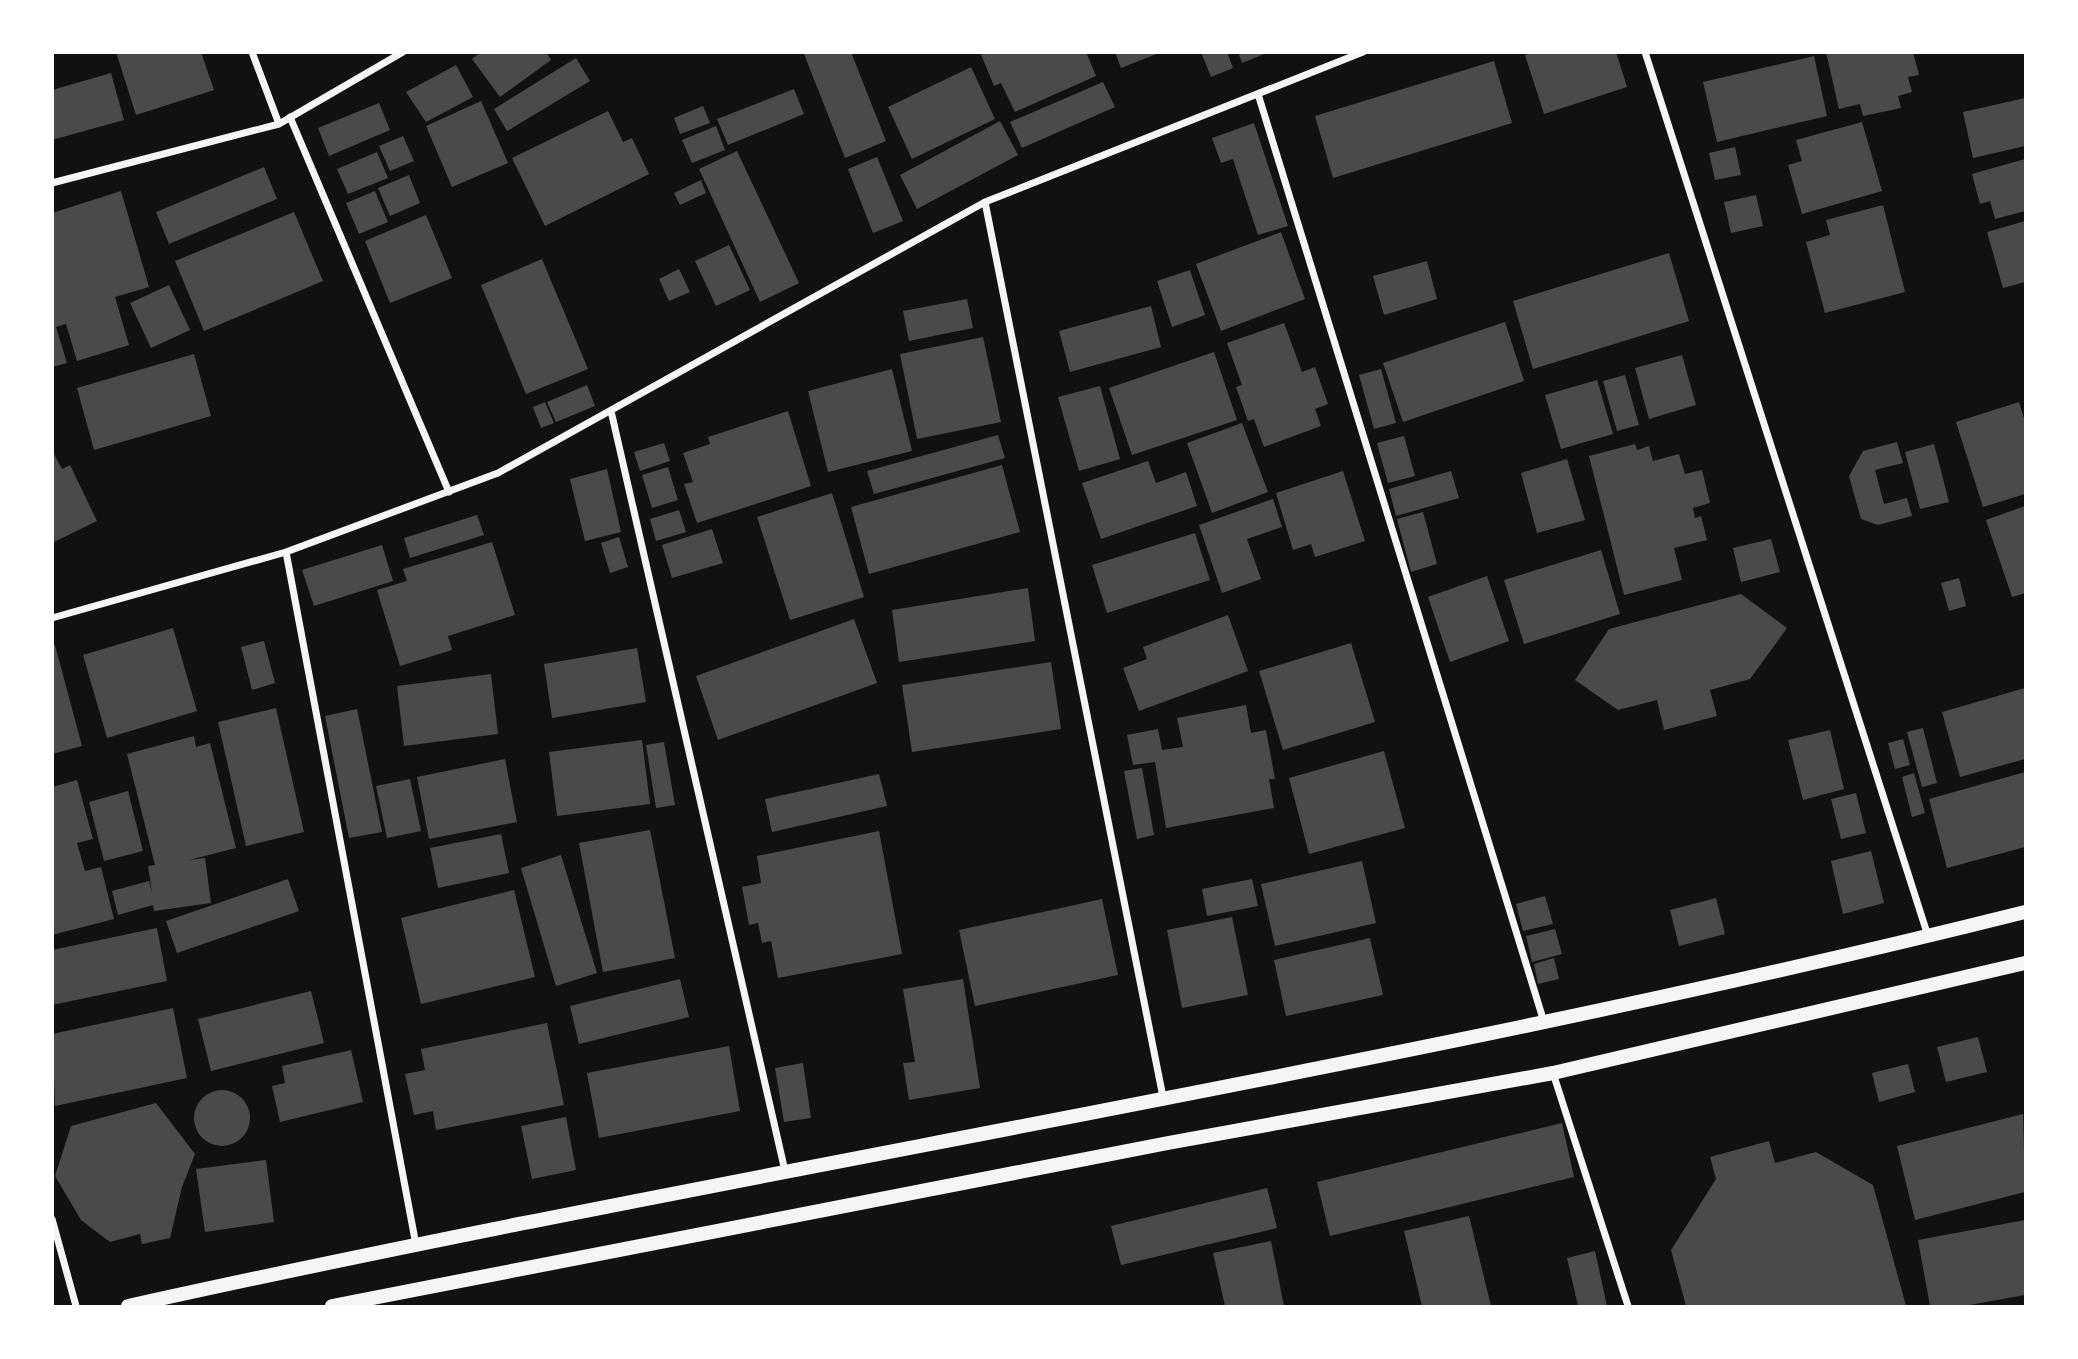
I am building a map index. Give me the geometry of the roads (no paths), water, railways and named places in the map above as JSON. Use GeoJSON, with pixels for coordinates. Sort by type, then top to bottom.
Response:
{"type":"FeatureCollection","features":[{"type":"Feature","properties":{"kind":"main road"},"geometry":{"type":"LineString","coordinates":[[128,1307],[416,1245],[1544,1022],[2025,912]]}},
{"type":"Feature","properties":{"kind":"main road"},"geometry":{"type":"LineString","coordinates":[[332,1307],[1168,1143],[1553,1073],[2025,963]]}},
{"type":"Feature","properties":{"kind":"street"},"geometry":{"type":"LineString","coordinates":[[252,52],[279,124]]}},
{"type":"Feature","properties":{"kind":"street"},"geometry":{"type":"LineString","coordinates":[[52,183],[279,124],[402,52]]}},
{"type":"Feature","properties":{"kind":"street"},"geometry":{"type":"LineString","coordinates":[[52,618],[286,552],[498,473],[985,202],[1363,52]]}},
{"type":"Feature","properties":{"kind":"street"},"geometry":{"type":"LineString","coordinates":[[1645,52],[1928,936]]}},
{"type":"Feature","properties":{"kind":"street"},"geometry":{"type":"LineString","coordinates":[[1258,94],[1544,1022]]}},
{"type":"Feature","properties":{"kind":"street"},"geometry":{"type":"LineString","coordinates":[[290,117],[449,492]]}},
{"type":"Feature","properties":{"kind":"street"},"geometry":{"type":"LineString","coordinates":[[985,202],[1163,1097]]}},
{"type":"Feature","properties":{"kind":"street"},"geometry":{"type":"LineString","coordinates":[[611,411],[785,1172]]}},
{"type":"Feature","properties":{"kind":"street"},"geometry":{"type":"LineString","coordinates":[[286,552],[416,1245]]}},
{"type":"Feature","properties":{"kind":"street"},"geometry":{"type":"LineString","coordinates":[[1553,1073],[1628,1307]]}},
{"type":"Feature","properties":{"kind":"street"},"geometry":{"type":"LineString","coordinates":[[52,1219],[76,1307]]}}]}
